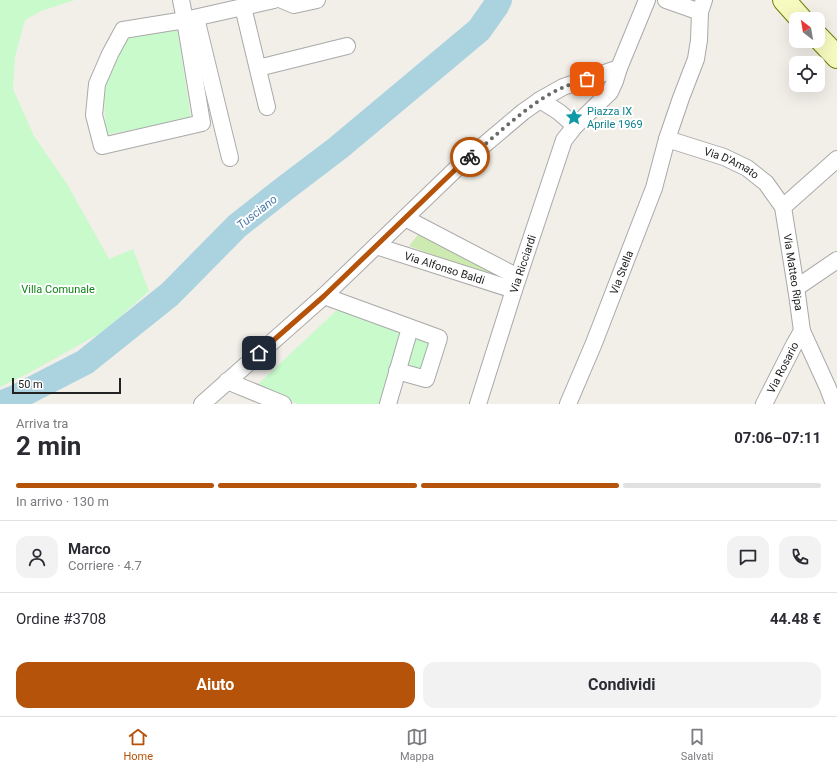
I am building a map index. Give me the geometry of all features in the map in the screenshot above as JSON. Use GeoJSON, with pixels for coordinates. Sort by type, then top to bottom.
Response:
{"type":"FeatureCollection","features":[{"type":"Feature","properties":{"kind":"main road"},"geometry":{"type":"LineString","coordinates":[[784,0],[795,12]]}},
{"type":"Feature","properties":{"kind":"main road"},"geometry":{"type":"LineString","coordinates":[[825,44],[837,57]]}},
{"type":"Feature","properties":{"kind":"street"},"geometry":{"type":"LineString","coordinates":[[181,0],[191,19],[230,158]]}},
{"type":"Feature","properties":{"kind":"street"},"geometry":{"type":"LineString","coordinates":[[191,19],[202,123],[102,146],[94,116],[97,84],[110,54],[123,30],[191,19],[274,0]]}},
{"type":"Feature","properties":{"kind":"street"},"geometry":{"type":"LineString","coordinates":[[282,0],[294,5],[317,0]]}},
{"type":"Feature","properties":{"kind":"street"},"geometry":{"type":"LineString","coordinates":[[666,0],[702,6]]}},
{"type":"Feature","properties":{"kind":"street","name":"Via Ricciardi"},"geometry":{"type":"LineString","coordinates":[[478,404],[516,283],[564,140],[575,126],[610,92],[645,4]]}},
{"type":"Feature","properties":{"kind":"street","name":"Via Stella"},"geometry":{"type":"LineString","coordinates":[[568,404],[594,343],[654,188],[667,139],[696,59],[702,6]]}},
{"type":"Feature","properties":{"kind":"street"},"geometry":{"type":"LineString","coordinates":[[243,7],[267,107]]}},
{"type":"Feature","properties":{"kind":"street"},"geometry":{"type":"LineString","coordinates":[[258,68],[347,46]]}},
{"type":"Feature","properties":{"kind":"street"},"geometry":{"type":"LineString","coordinates":[[202,404],[324,296],[459,166],[523,112],[563,87],[619,68]]}},
{"type":"Feature","properties":{"kind":"street"},"geometry":{"type":"LineString","coordinates":[[540,100],[559,112],[575,126]]}},
{"type":"Feature","properties":{"kind":"street","name":"Via D'Amato"},"geometry":{"type":"LineString","coordinates":[[667,139],[724,157],[747,168],[766,183],[783,207]]}},
{"type":"Feature","properties":{"kind":"street"},"geometry":{"type":"LineString","coordinates":[[783,207],[837,159]]}},
{"type":"Feature","properties":{"kind":"street","name":"Via Matteo Ripa"},"geometry":{"type":"LineString","coordinates":[[783,207],[802,331],[832,384],[834,404]]}},
{"type":"Feature","properties":{"kind":"street","name":"Via Alfonso Baldi"},"geometry":{"type":"LineString","coordinates":[[405,218],[516,283]]}},
{"type":"Feature","properties":{"kind":"street","name":"Via Alfonso Baldi"},"geometry":{"type":"LineString","coordinates":[[376,246],[516,283]]}},
{"type":"Feature","properties":{"kind":"street"},"geometry":{"type":"LineString","coordinates":[[796,288],[837,260]]}},
{"type":"Feature","properties":{"kind":"street"},"geometry":{"type":"LineString","coordinates":[[324,296],[439,338],[426,379],[397,371]]}},
{"type":"Feature","properties":{"kind":"street"},"geometry":{"type":"LineString","coordinates":[[388,404],[410,328]]}},
{"type":"Feature","properties":{"kind":"street","name":"Via Rosario"},"geometry":{"type":"LineString","coordinates":[[764,404],[802,331]]}},
{"type":"Feature","properties":{"kind":"street"},"geometry":{"type":"LineString","coordinates":[[227,381],[276,402]]}},
{"type":"Feature","properties":{"kind":"green space","name":"Villa Comunale"},"geometry":{"type":"Polygon","coordinates":[[[0,0],[75,0],[41,11],[25,20],[15,57],[13,89],[34,136],[67,184],[109,259],[133,249],[149,291],[104,331],[27,374],[0,387],[0,0]]]}},
{"type":"Feature","properties":{"kind":"green space"},"geometry":{"type":"Polygon","coordinates":[[[177,27],[191,118],[106,135],[104,98],[108,71],[125,39],[177,27]]]}},
{"type":"Feature","properties":{"kind":"green space"},"geometry":{"type":"Polygon","coordinates":[[[421,231],[497,272],[495,278],[409,246],[421,231]]]}},
{"type":"Feature","properties":{"kind":"green space"},"geometry":{"type":"Polygon","coordinates":[[[337,310],[441,346],[429,384],[402,377],[393,404],[298,404],[255,387],[337,310]]]}},
{"type":"Feature","properties":{"kind":"waterway","name":"Tusciano"},"geometry":{"type":"LineString","coordinates":[[0,404],[15,398],[85,362],[170,294],[237,226],[338,148],[479,30],[499,0]]}},
{"type":"Feature","properties":{"kind":"way so far"},"geometry":{"type":"LineString","coordinates":[[470,157],[523,112],[540,100],[563,87],[587,79]]}},
{"type":"Feature","properties":{"kind":"place","name":"Piazza IX Aprile 1969"},"geometry":{"type":"Point","coordinates":[574,117]}},
{"type":"Feature","properties":{"kind":"route"},"geometry":{"type":"LineString","coordinates":[[259,353],[324,296],[470,157]]}}]}
